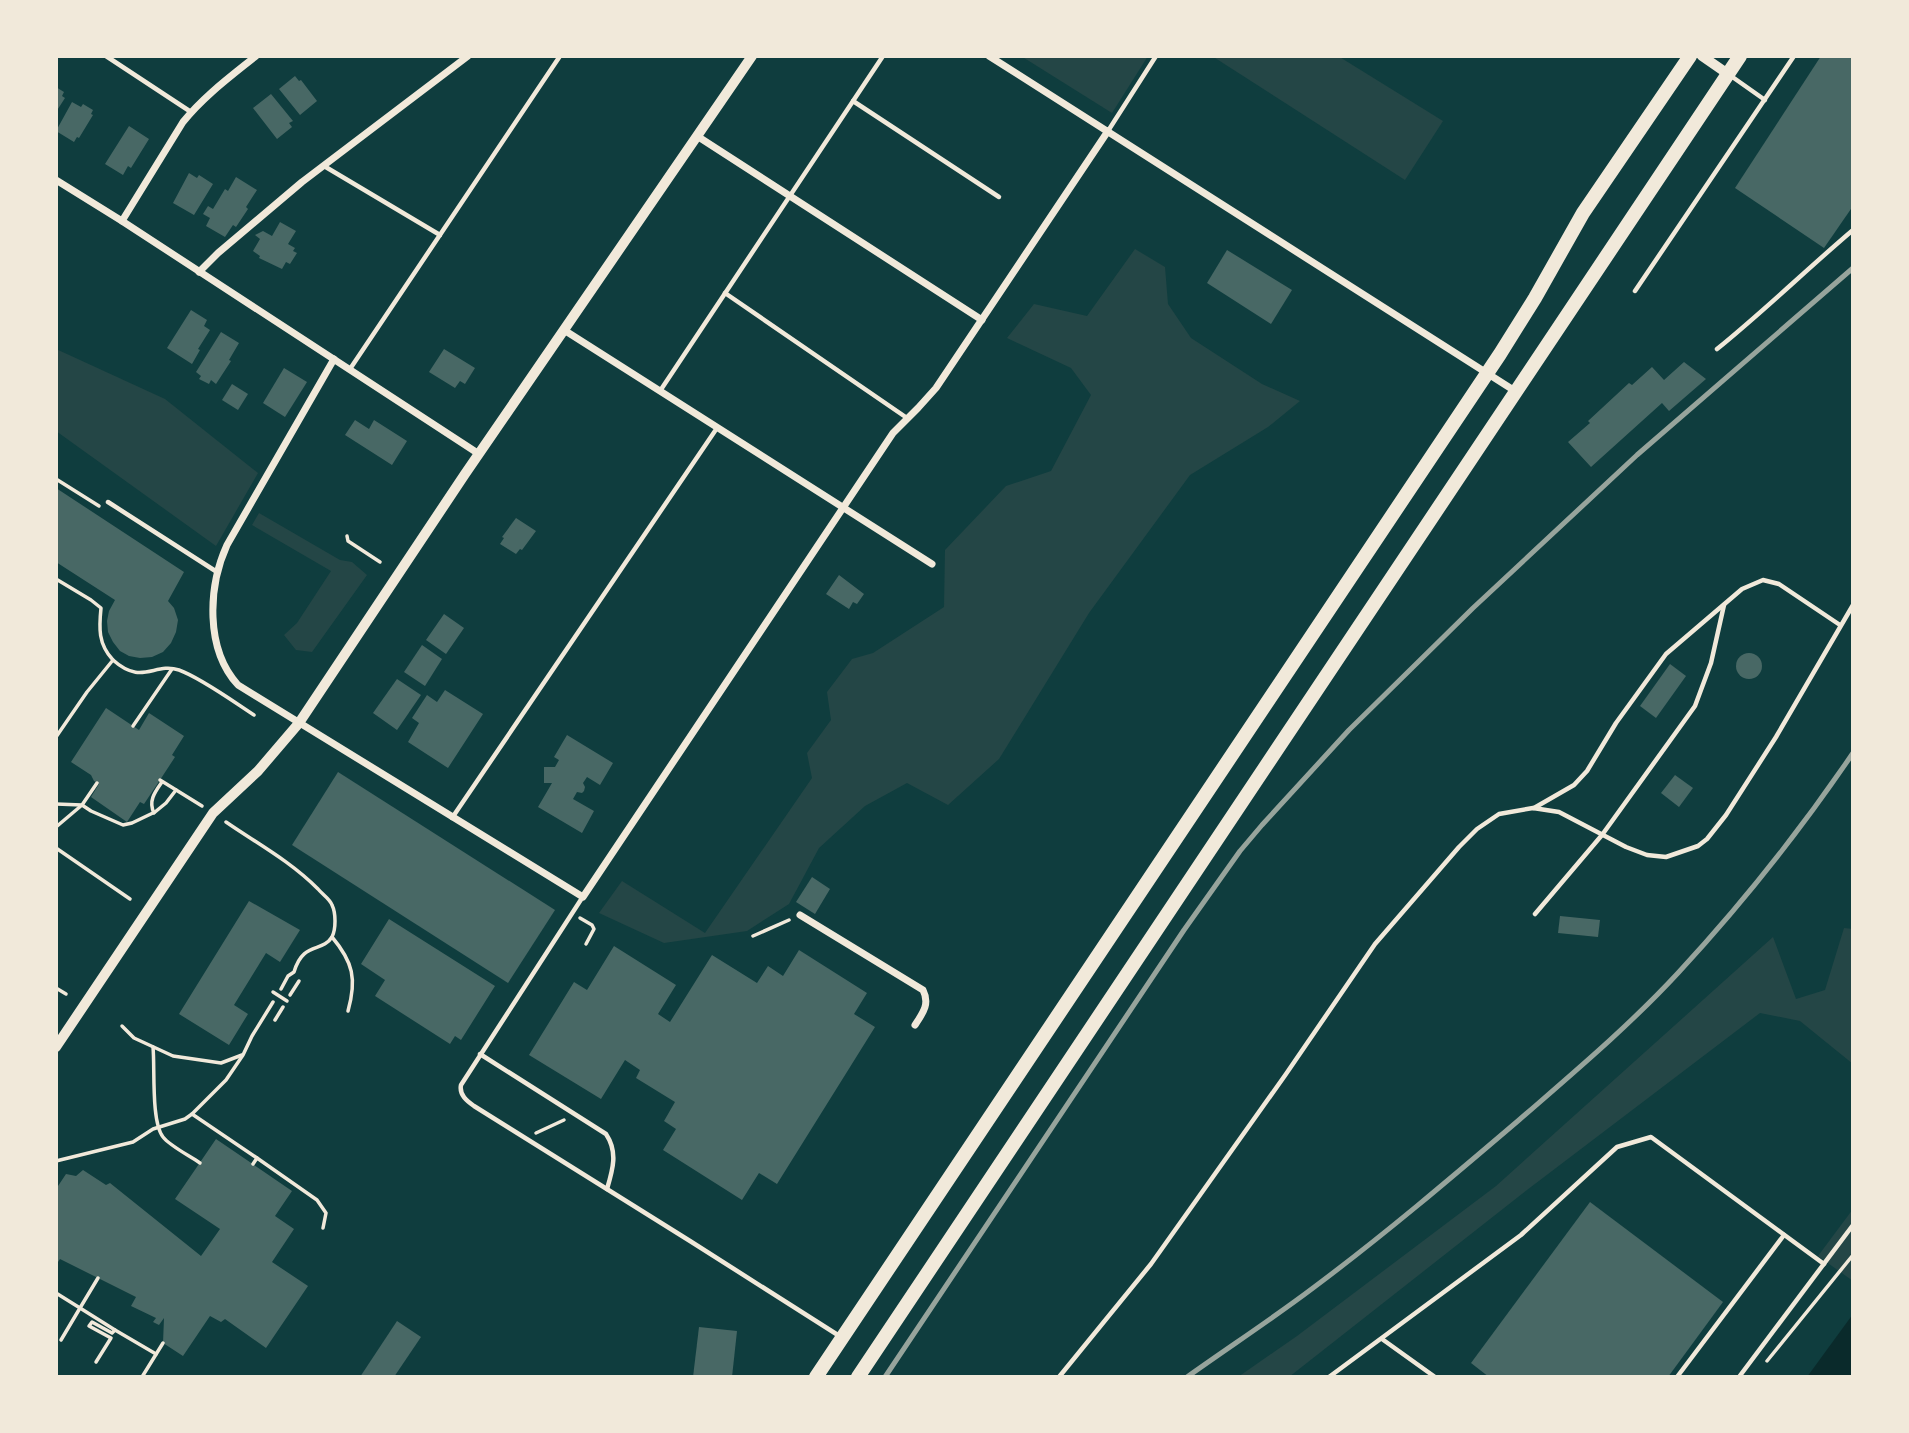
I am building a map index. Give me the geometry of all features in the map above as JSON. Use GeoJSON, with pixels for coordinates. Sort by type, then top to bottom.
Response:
{"type":"FeatureCollection","features":[{"type":"Feature","properties":{"kind":"main road"},"geometry":{"type":"LineString","coordinates":[[816,1377],[1488,372],[1535,298],[1588,204],[1690,56]]}},
{"type":"Feature","properties":{"kind":"main road"},"geometry":{"type":"LineString","coordinates":[[858,1377],[1740,56]]}},
{"type":"Feature","properties":{"kind":"street"},"geometry":{"type":"LineString","coordinates":[[122,221],[191,112],[212,90],[256,56]]}},
{"type":"Feature","properties":{"kind":"street"},"geometry":{"type":"LineString","coordinates":[[199,272],[323,166],[468,56]]}},
{"type":"Feature","properties":{"kind":"street"},"geometry":{"type":"LineString","coordinates":[[56,1047],[213,813],[258,771],[299,723],[479,454],[752,56]]}},
{"type":"Feature","properties":{"kind":"street"},"geometry":{"type":"LineString","coordinates":[[989,56],[1516,391]]}},
{"type":"Feature","properties":{"kind":"street"},"geometry":{"type":"LineString","coordinates":[[1702,56],[1728,74]]}},
{"type":"Feature","properties":{"kind":"street"},"geometry":{"type":"LineString","coordinates":[[334,359],[227,545],[217,572],[212,613],[220,651],[230,676],[238,685],[583,897],[893,433],[936,388],[1108,131]]}},
{"type":"Feature","properties":{"kind":"street"},"geometry":{"type":"LineString","coordinates":[[697,136],[982,320]]}},
{"type":"Feature","properties":{"kind":"street"},"geometry":{"type":"LineString","coordinates":[[56,180],[479,454]]}},
{"type":"Feature","properties":{"kind":"street"},"geometry":{"type":"LineString","coordinates":[[564,330],[932,564]]}},
{"type":"Feature","properties":{"kind":"street"},"geometry":{"type":"LineString","coordinates":[[800,915],[923,990],[927,998],[926,1007],[915,1025]]}},
{"type":"Feature","properties":{"kind":"lane"},"geometry":{"type":"LineString","coordinates":[[106,56],[191,112]]}},
{"type":"Feature","properties":{"kind":"lane"},"geometry":{"type":"LineString","coordinates":[[349,370],[560,56]]}},
{"type":"Feature","properties":{"kind":"lane"},"geometry":{"type":"LineString","coordinates":[[660,391],[883,56]]}},
{"type":"Feature","properties":{"kind":"lane"},"geometry":{"type":"LineString","coordinates":[[1108,131],[1156,56]]}},
{"type":"Feature","properties":{"kind":"lane"},"geometry":{"type":"LineString","coordinates":[[1635,291],[1794,56]]}},
{"type":"Feature","properties":{"kind":"lane"},"geometry":{"type":"LineString","coordinates":[[1728,74],[1765,100]]}},
{"type":"Feature","properties":{"kind":"lane"},"geometry":{"type":"LineString","coordinates":[[853,101],[999,197]]}},
{"type":"Feature","properties":{"kind":"lane"},"geometry":{"type":"LineString","coordinates":[[323,166],[440,235]]}},
{"type":"Feature","properties":{"kind":"lane"},"geometry":{"type":"LineString","coordinates":[[1717,349],[1853,230]]}},
{"type":"Feature","properties":{"kind":"lane"},"geometry":{"type":"LineString","coordinates":[[725,293],[907,418]]}},
{"type":"Feature","properties":{"kind":"lane"},"geometry":{"type":"LineString","coordinates":[[452,818],[716,428]]}},
{"type":"Feature","properties":{"kind":"lane"},"geometry":{"type":"LineString","coordinates":[[108,502],[217,572]]}},
{"type":"Feature","properties":{"kind":"lane"},"geometry":{"type":"LineString","coordinates":[[1533,808],[1574,785],[1587,771],[1616,723],[1666,654],[1742,589],[1763,580],[1779,584],[1840,625]]}},
{"type":"Feature","properties":{"kind":"lane"},"geometry":{"type":"LineString","coordinates":[[1535,914],[1602,835],[1695,706],[1712,663],[1724,604]]}},
{"type":"Feature","properties":{"kind":"lane"},"geometry":{"type":"LineString","coordinates":[[1059,1377],[1152,1264],[1375,944],[1459,847],[1499,814],[1533,808],[1559,812],[1647,855],[1666,858],[1698,846],[1726,815],[1776,737],[1853,605]]}},
{"type":"Feature","properties":{"kind":"lane"},"geometry":{"type":"LineString","coordinates":[[583,897],[460,1085],[463,1097],[842,1338]]}},
{"type":"Feature","properties":{"kind":"lane"},"geometry":{"type":"LineString","coordinates":[[480,1055],[606,1134],[614,1154],[614,1165],[607,1189]]}},
{"type":"Feature","properties":{"kind":"lane"},"geometry":{"type":"LineString","coordinates":[[1329,1377],[1521,1235],[1617,1147],[1651,1136],[1824,1264]]}},
{"type":"Feature","properties":{"kind":"lane"},"geometry":{"type":"LineString","coordinates":[[1739,1377],[1853,1225]]}},
{"type":"Feature","properties":{"kind":"lane"},"geometry":{"type":"LineString","coordinates":[[1677,1377],[1784,1235]]}},
{"type":"Feature","properties":{"kind":"lane"},"geometry":{"type":"LineString","coordinates":[[1381,1338],[1435,1377]]}},
{"type":"Feature","properties":{"kind":"path"},"geometry":{"type":"LineString","coordinates":[[56,479],[103,508],[108,502]]}},
{"type":"Feature","properties":{"kind":"path"},"geometry":{"type":"LineString","coordinates":[[347,536],[348,541],[380,562]]}},
{"type":"Feature","properties":{"kind":"path"},"geometry":{"type":"LineString","coordinates":[[56,579],[101,608],[102,643],[113,660],[125,669],[135,672],[180,670],[254,715]]}},
{"type":"Feature","properties":{"kind":"path"},"geometry":{"type":"LineString","coordinates":[[56,737],[113,660]]}},
{"type":"Feature","properties":{"kind":"path"},"geometry":{"type":"LineString","coordinates":[[133,726],[172,669]]}},
{"type":"Feature","properties":{"kind":"path"},"geometry":{"type":"LineString","coordinates":[[154,813],[151,807],[152,798],[161,781],[195,803]]}},
{"type":"Feature","properties":{"kind":"path"},"geometry":{"type":"LineString","coordinates":[[56,827],[82,805],[97,783]]}},
{"type":"Feature","properties":{"kind":"path"},"geometry":{"type":"LineString","coordinates":[[56,804],[82,805],[123,825],[154,813],[176,790]]}},
{"type":"Feature","properties":{"kind":"path"},"geometry":{"type":"LineString","coordinates":[[226,822],[275,853],[332,903],[335,914],[332,937],[326,943],[305,952],[281,989]]}},
{"type":"Feature","properties":{"kind":"path"},"geometry":{"type":"LineString","coordinates":[[56,848],[130,899]]}},
{"type":"Feature","properties":{"kind":"path"},"geometry":{"type":"LineString","coordinates":[[572,913],[594,927],[586,944]]}},
{"type":"Feature","properties":{"kind":"path"},"geometry":{"type":"LineString","coordinates":[[753,936],[800,915]]}},
{"type":"Feature","properties":{"kind":"path"},"geometry":{"type":"LineString","coordinates":[[332,937],[350,963],[353,979],[348,1011]]}},
{"type":"Feature","properties":{"kind":"path"},"geometry":{"type":"LineString","coordinates":[[290,995],[299,981]]}},
{"type":"Feature","properties":{"kind":"path"},"geometry":{"type":"LineString","coordinates":[[56,988],[66,994]]}},
{"type":"Feature","properties":{"kind":"path"},"geometry":{"type":"LineString","coordinates":[[273,992],[287,1001]]}},
{"type":"Feature","properties":{"kind":"path"},"geometry":{"type":"LineString","coordinates":[[56,1161],[132,1142],[158,1127],[192,1114],[226,1080],[273,1002]]}},
{"type":"Feature","properties":{"kind":"path"},"geometry":{"type":"LineString","coordinates":[[275,1020],[283,1007]]}},
{"type":"Feature","properties":{"kind":"path"},"geometry":{"type":"LineString","coordinates":[[122,1026],[134,1038],[173,1056],[221,1063],[243,1055]]}},
{"type":"Feature","properties":{"kind":"path"},"geometry":{"type":"LineString","coordinates":[[153,1047],[158,1127],[163,1137],[200,1163]]}},
{"type":"Feature","properties":{"kind":"path"},"geometry":{"type":"LineString","coordinates":[[192,1114],[317,1200],[326,1213],[323,1228]]}},
{"type":"Feature","properties":{"kind":"path"},"geometry":{"type":"LineString","coordinates":[[525,1138],[576,1115]]}},
{"type":"Feature","properties":{"kind":"path"},"geometry":{"type":"LineString","coordinates":[[253,1164],[257,1158]]}},
{"type":"Feature","properties":{"kind":"path"},"geometry":{"type":"LineString","coordinates":[[1761,1369],[1853,1255]]}},
{"type":"Feature","properties":{"kind":"path"},"geometry":{"type":"LineString","coordinates":[[61,1340],[98,1278]]}},
{"type":"Feature","properties":{"kind":"path"},"geometry":{"type":"LineString","coordinates":[[56,1293],[156,1354]]}},
{"type":"Feature","properties":{"kind":"path"},"geometry":{"type":"LineString","coordinates":[[96,1363],[111,1338],[89,1325],[92,1321],[112,1333],[115,1330]]}},
{"type":"Feature","properties":{"kind":"path"},"geometry":{"type":"LineString","coordinates":[[142,1377],[163,1343]]}},
{"type":"Feature","properties":{"kind":"shaded area"},"geometry":{"type":"Polygon","coordinates":[[[1021,56],[1148,56],[1112,113],[1021,56]]]}},
{"type":"Feature","properties":{"kind":"shaded area"},"geometry":{"type":"Polygon","coordinates":[[[1212,56],[1338,56],[1443,121],[1405,180],[1212,56]]]}},
{"type":"Feature","properties":{"kind":"shaded area"},"geometry":{"type":"Polygon","coordinates":[[[1135,249],[1165,267],[1168,304],[1191,338],[1262,384],[1300,401],[1268,427],[1190,475],[1089,613],[999,759],[948,805],[907,783],[865,806],[819,848],[789,904],[747,931],[664,943],[599,913],[622,881],[705,933],[812,778],[807,753],[831,720],[827,692],[852,659],[873,653],[944,607],[945,550],[1006,486],[1051,471],[1091,395],[1071,368],[1007,338],[1034,304],[1087,316],[1135,249]]]}},
{"type":"Feature","properties":{"kind":"shaded area"},"geometry":{"type":"Polygon","coordinates":[[[56,349],[165,399],[258,473],[216,546],[56,431],[56,349]]]}},
{"type":"Feature","properties":{"kind":"shaded area"},"geometry":{"type":"Polygon","coordinates":[[[259,513],[340,560],[352,562],[367,575],[312,652],[296,650],[284,635],[297,623],[331,571],[252,525],[259,513]]]}},
{"type":"Feature","properties":{"kind":"shaded area"},"geometry":{"type":"Polygon","coordinates":[[[1844,928],[1853,929],[1853,1064],[1800,1021],[1760,1013],[1527,1190],[1289,1377],[1238,1377],[1297,1336],[1496,1186],[1773,937],[1796,999],[1825,990],[1844,928]]]}},
{"type":"Feature","properties":{"kind":"shaded area"},"geometry":{"type":"Polygon","coordinates":[[[1853,1209],[1853,1281],[1818,1256],[1853,1209]]]}},
{"type":"Feature","properties":{"kind":"shaded area"},"geometry":{"type":"Polygon","coordinates":[[[1853,1314],[1853,1377],[1807,1377],[1853,1314]]]}},
{"type":"Feature","properties":{"kind":"building"},"geometry":{"type":"Polygon","coordinates":[[[1821,56],[1853,56],[1853,206],[1824,248],[1735,188],[1821,56]]]}},
{"type":"Feature","properties":{"kind":"building"},"geometry":{"type":"Polygon","coordinates":[[[295,76],[317,101],[300,115],[279,89],[295,76]]]}},
{"type":"Feature","properties":{"kind":"building"},"geometry":{"type":"Polygon","coordinates":[[[56,87],[64,92],[62,96],[65,98],[56,112],[56,87]]]}},
{"type":"Feature","properties":{"kind":"building"},"geometry":{"type":"Polygon","coordinates":[[[271,94],[293,121],[289,123],[292,127],[277,139],[253,108],[271,94]]]}},
{"type":"Feature","properties":{"kind":"building"},"geometry":{"type":"Polygon","coordinates":[[[72,102],[93,110],[93,115],[74,142],[56,131],[72,102]]]}},
{"type":"Feature","properties":{"kind":"building"},"geometry":{"type":"Polygon","coordinates":[[[129,126],[149,139],[131,168],[128,166],[123,175],[105,164],[129,126]]]}},
{"type":"Feature","properties":{"kind":"building"},"geometry":{"type":"Polygon","coordinates":[[[189,173],[197,178],[199,175],[213,184],[194,215],[173,203],[189,173]]]}},
{"type":"Feature","properties":{"kind":"building"},"geometry":{"type":"Polygon","coordinates":[[[236,177],[257,190],[236,227],[233,225],[225,237],[206,226],[210,218],[203,214],[208,206],[213,209],[236,177]]]}},
{"type":"Feature","properties":{"kind":"building"},"geometry":{"type":"Polygon","coordinates":[[[280,222],[296,231],[288,244],[295,248],[293,251],[297,253],[290,264],[286,262],[282,269],[259,258],[253,251],[260,239],[255,235],[263,231],[272,236],[280,222]]]}},
{"type":"Feature","properties":{"kind":"building"},"geometry":{"type":"Polygon","coordinates":[[[1227,250],[1292,290],[1271,324],[1207,283],[1227,250]]]}},
{"type":"Feature","properties":{"kind":"building"},"geometry":{"type":"Polygon","coordinates":[[[191,310],[207,320],[204,326],[210,330],[192,364],[167,348],[191,310]]]}},
{"type":"Feature","properties":{"kind":"building"},"geometry":{"type":"Polygon","coordinates":[[[221,332],[239,343],[216,384],[211,380],[209,384],[199,379],[201,376],[196,372],[221,332]]]}},
{"type":"Feature","properties":{"kind":"building"},"geometry":{"type":"Polygon","coordinates":[[[444,349],[475,368],[465,384],[460,381],[455,388],[429,372],[444,349]]]}},
{"type":"Feature","properties":{"kind":"building"},"geometry":{"type":"Polygon","coordinates":[[[1684,362],[1706,379],[1669,411],[1662,403],[1591,467],[1568,442],[1629,383],[1632,385],[1652,367],[1664,380],[1684,362]]]}},
{"type":"Feature","properties":{"kind":"building"},"geometry":{"type":"Polygon","coordinates":[[[284,368],[307,382],[285,417],[263,403],[284,368]]]}},
{"type":"Feature","properties":{"kind":"building"},"geometry":{"type":"Polygon","coordinates":[[[232,384],[248,394],[238,410],[222,400],[232,384]]]}},
{"type":"Feature","properties":{"kind":"building"},"geometry":{"type":"Polygon","coordinates":[[[355,420],[369,429],[374,420],[407,441],[392,465],[345,435],[355,420]]]}},
{"type":"Feature","properties":{"kind":"building"},"geometry":{"type":"Polygon","coordinates":[[[56,488],[184,572],[168,601],[178,620],[171,643],[163,652],[140,658],[120,651],[108,632],[109,611],[115,600],[56,562],[56,488]]]}},
{"type":"Feature","properties":{"kind":"building"},"geometry":{"type":"Polygon","coordinates":[[[516,518],[536,531],[516,554],[500,544],[516,518]]]}},
{"type":"Feature","properties":{"kind":"building"},"geometry":{"type":"Polygon","coordinates":[[[839,575],[864,594],[857,604],[853,602],[849,609],[826,594],[839,575]]]}},
{"type":"Feature","properties":{"kind":"building"},"geometry":{"type":"Polygon","coordinates":[[[444,614],[464,628],[446,654],[426,640],[444,614]]]}},
{"type":"Feature","properties":{"kind":"building"},"geometry":{"type":"Polygon","coordinates":[[[422,645],[442,659],[425,686],[404,672],[422,645]]]}},
{"type":"Feature","properties":{"kind":"building"},"geometry":{"type":"Polygon","coordinates":[[[1749,653],[1758,657],[1762,666],[1758,675],[1749,679],[1740,675],[1736,666],[1740,657],[1749,653]]]}},
{"type":"Feature","properties":{"kind":"building"},"geometry":{"type":"Polygon","coordinates":[[[1670,664],[1686,676],[1656,718],[1640,706],[1670,664]]]}},
{"type":"Feature","properties":{"kind":"building"},"geometry":{"type":"Polygon","coordinates":[[[397,679],[421,695],[397,730],[373,713],[397,679]]]}},
{"type":"Feature","properties":{"kind":"building"},"geometry":{"type":"Polygon","coordinates":[[[445,690],[483,714],[448,768],[408,742],[419,723],[412,718],[427,695],[437,702],[445,690]]]}},
{"type":"Feature","properties":{"kind":"building"},"geometry":{"type":"Polygon","coordinates":[[[106,708],[139,730],[149,713],[184,736],[172,755],[175,757],[160,780],[144,804],[140,802],[127,822],[91,797],[99,784],[91,775],[71,762],[106,708]]]}},
{"type":"Feature","properties":{"kind":"building"},"geometry":{"type":"Polygon","coordinates":[[[567,735],[613,763],[600,785],[587,777],[583,783],[584,791],[577,792],[573,799],[594,811],[582,833],[538,807],[552,783],[544,783],[544,767],[555,767],[559,760],[554,757],[567,735]]]}},
{"type":"Feature","properties":{"kind":"building"},"geometry":{"type":"Polygon","coordinates":[[[338,772],[555,910],[508,983],[292,845],[338,772]]]}},
{"type":"Feature","properties":{"kind":"building"},"geometry":{"type":"Polygon","coordinates":[[[1675,775],[1693,788],[1679,807],[1661,793],[1675,775]]]}},
{"type":"Feature","properties":{"kind":"building"},"geometry":{"type":"Polygon","coordinates":[[[812,877],[830,889],[815,914],[796,902],[812,877]]]}},
{"type":"Feature","properties":{"kind":"building"},"geometry":{"type":"Polygon","coordinates":[[[249,901],[300,930],[280,962],[266,953],[234,1005],[248,1014],[229,1045],[179,1014],[249,901]]]}},
{"type":"Feature","properties":{"kind":"building"},"geometry":{"type":"Polygon","coordinates":[[[1560,916],[1600,920],[1598,937],[1558,933],[1560,916]]]}},
{"type":"Feature","properties":{"kind":"building"},"geometry":{"type":"Polygon","coordinates":[[[389,919],[495,986],[461,1040],[455,1036],[450,1044],[375,996],[385,980],[361,964],[389,919]]]}},
{"type":"Feature","properties":{"kind":"building"},"geometry":{"type":"Polygon","coordinates":[[[614,946],[676,985],[658,1014],[670,1022],[712,955],[757,983],[768,966],[783,976],[799,950],[867,993],[854,1014],[875,1027],[777,1184],[759,1173],[742,1200],[663,1150],[676,1129],[664,1121],[675,1102],[636,1078],[640,1070],[625,1060],[601,1099],[529,1055],[574,982],[587,990],[614,946]]]}},
{"type":"Feature","properties":{"kind":"building"},"geometry":{"type":"Polygon","coordinates":[[[216,1139],[292,1191],[275,1216],[294,1229],[272,1262],[308,1286],[266,1348],[225,1319],[221,1322],[210,1316],[183,1356],[163,1343],[164,1318],[159,1325],[153,1322],[156,1318],[131,1306],[136,1297],[60,1259],[56,1265],[56,1189],[66,1174],[76,1176],[83,1170],[106,1185],[110,1183],[201,1256],[220,1229],[175,1199],[216,1139]]]}},
{"type":"Feature","properties":{"kind":"building"},"geometry":{"type":"Polygon","coordinates":[[[1590,1202],[1723,1302],[1668,1377],[1489,1377],[1471,1363],[1590,1202]]]}},
{"type":"Feature","properties":{"kind":"building"},"geometry":{"type":"Polygon","coordinates":[[[397,1321],[421,1337],[394,1377],[360,1377],[397,1321]]]}},
{"type":"Feature","properties":{"kind":"building"},"geometry":{"type":"Polygon","coordinates":[[[699,1327],[737,1331],[732,1377],[693,1377],[699,1327]]]}},
{"type":"Feature","properties":{"kind":"railway"},"geometry":{"type":"LineString","coordinates":[[885,1377],[1184,930],[1240,851],[1262,825],[1349,730],[1473,608],[1637,455],[1853,268]]}},
{"type":"Feature","properties":{"kind":"railway"},"geometry":{"type":"LineString","coordinates":[[1187,1377],[1366,1248],[1519,1120],[1620,1030],[1678,973],[1748,894],[1853,753]]}}]}
